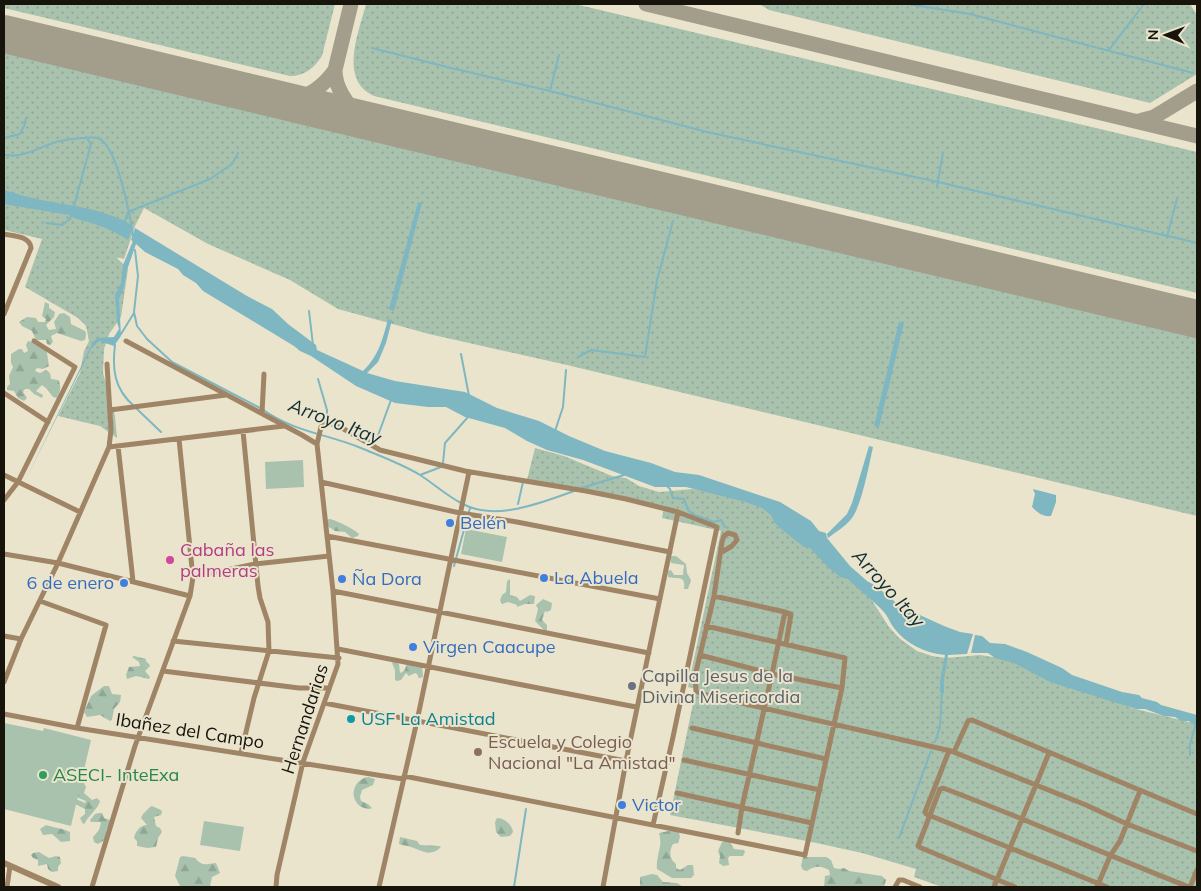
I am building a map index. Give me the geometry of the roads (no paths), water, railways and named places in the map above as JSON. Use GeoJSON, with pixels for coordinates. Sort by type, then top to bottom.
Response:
{"type":"FeatureCollection","features":[{"type":"Feature","properties":{"kind":"street"},"geometry":{"type":"LineString","coordinates":[[4,234],[27,240],[31,248],[4,314]]}},
{"type":"Feature","properties":{"kind":"street"},"geometry":{"type":"LineString","coordinates":[[4,500],[18,482],[75,367],[34,341]]}},
{"type":"Feature","properties":{"kind":"street"},"geometry":{"type":"LineString","coordinates":[[126,341],[317,444]]}},
{"type":"Feature","properties":{"kind":"street"},"geometry":{"type":"LineString","coordinates":[[4,682],[21,639],[58,563],[108,447],[111,430],[107,364]]}},
{"type":"Feature","properties":{"kind":"street"},"geometry":{"type":"LineString","coordinates":[[262,413],[264,374]]}},
{"type":"Feature","properties":{"kind":"street"},"geometry":{"type":"LineString","coordinates":[[4,393],[48,422]]}},
{"type":"Feature","properties":{"kind":"street"},"geometry":{"type":"LineString","coordinates":[[110,410],[228,395]]}},
{"type":"Feature","properties":{"kind":"street","name":"Hernandarias"},"geometry":{"type":"LineString","coordinates":[[276,887],[277,875],[303,762],[338,664],[333,591],[317,444],[321,426],[327,422],[342,428],[380,450],[469,472]]}},
{"type":"Feature","properties":{"kind":"street"},"geometry":{"type":"LineString","coordinates":[[108,447],[284,426]]}},
{"type":"Feature","properties":{"kind":"street"},"geometry":{"type":"LineString","coordinates":[[241,753],[269,651],[268,622],[260,598],[243,431]]}},
{"type":"Feature","properties":{"kind":"street"},"geometry":{"type":"LineString","coordinates":[[92,887],[135,746],[164,672],[173,641],[190,596],[193,577],[179,439]]}},
{"type":"Feature","properties":{"kind":"street"},"geometry":{"type":"LineString","coordinates":[[118,446],[133,581]]}},
{"type":"Feature","properties":{"kind":"street"},"geometry":{"type":"LineString","coordinates":[[379,887],[417,721],[469,472],[626,499],[678,512],[717,527],[653,824]]}},
{"type":"Feature","properties":{"kind":"street"},"geometry":{"type":"LineString","coordinates":[[4,475],[80,512]]}},
{"type":"Feature","properties":{"kind":"street"},"geometry":{"type":"LineString","coordinates":[[321,482],[460,513],[670,552]]}},
{"type":"Feature","properties":{"kind":"street"},"geometry":{"type":"LineString","coordinates":[[603,887],[636,708],[678,512]]}},
{"type":"Feature","properties":{"kind":"street"},"geometry":{"type":"LineString","coordinates":[[327,536],[660,599]]}},
{"type":"Feature","properties":{"kind":"street"},"geometry":{"type":"LineString","coordinates":[[722,552],[714,596],[695,676],[696,691],[764,709],[951,751],[1197,851]]}},
{"type":"Feature","properties":{"kind":"street"},"geometry":{"type":"LineString","coordinates":[[4,554],[58,563],[190,596]]}},
{"type":"Feature","properties":{"kind":"street"},"geometry":{"type":"LineString","coordinates":[[193,577],[256,564],[329,556]]}},
{"type":"Feature","properties":{"kind":"street"},"geometry":{"type":"LineString","coordinates":[[333,591],[649,653]]}},
{"type":"Feature","properties":{"kind":"street"},"geometry":{"type":"LineString","coordinates":[[714,596],[792,614],[786,644]]}},
{"type":"Feature","properties":{"kind":"street"},"geometry":{"type":"LineString","coordinates":[[40,601],[106,625],[77,728]]}},
{"type":"Feature","properties":{"kind":"street"},"geometry":{"type":"LineString","coordinates":[[738,833],[749,774],[785,612]]}},
{"type":"Feature","properties":{"kind":"street"},"geometry":{"type":"LineString","coordinates":[[677,793],[812,823],[842,688],[845,658],[706,626]]}},
{"type":"Feature","properties":{"kind":"street"},"geometry":{"type":"LineString","coordinates":[[4,636],[21,639]]}},
{"type":"Feature","properties":{"kind":"street"},"geometry":{"type":"LineString","coordinates":[[173,641],[338,658]]}},
{"type":"Feature","properties":{"kind":"street"},"geometry":{"type":"LineString","coordinates":[[338,649],[636,708]]}},
{"type":"Feature","properties":{"kind":"street"},"geometry":{"type":"LineString","coordinates":[[700,655],[772,674],[842,688]]}},
{"type":"Feature","properties":{"kind":"street"},"geometry":{"type":"LineString","coordinates":[[164,672],[299,688],[329,688]]}},
{"type":"Feature","properties":{"kind":"street"},"geometry":{"type":"LineString","coordinates":[[324,703],[626,761]]}},
{"type":"Feature","properties":{"kind":"street","name":"Ibañez del Campo"},"geometry":{"type":"LineString","coordinates":[[4,714],[77,728],[403,778],[653,824],[702,836],[805,855],[812,823]]}},
{"type":"Feature","properties":{"kind":"street"},"geometry":{"type":"LineString","coordinates":[[1107,887],[930,816],[925,812],[951,751],[968,721],[972,720],[1197,814]]}},
{"type":"Feature","properties":{"kind":"street"},"geometry":{"type":"LineString","coordinates":[[692,728],[826,759]]}},
{"type":"Feature","properties":{"kind":"street"},"geometry":{"type":"LineString","coordinates":[[994,887],[1049,752]]}},
{"type":"Feature","properties":{"kind":"street"},"geometry":{"type":"LineString","coordinates":[[684,760],[820,790]]}},
{"type":"Feature","properties":{"kind":"street"},"geometry":{"type":"LineString","coordinates":[[1015,887],[919,848],[918,846],[940,789],[943,788],[1022,818],[1110,856],[1189,887],[1197,870]]}},
{"type":"Feature","properties":{"kind":"street"},"geometry":{"type":"LineString","coordinates":[[1098,885],[1110,856],[1128,824],[1140,790]]}},
{"type":"Feature","properties":{"kind":"street"},"geometry":{"type":"LineString","coordinates":[[7,887],[7,865],[58,887]]}},
{"type":"Feature","properties":{"kind":"street"},"geometry":{"type":"LineString","coordinates":[[895,887],[898,880],[903,880],[920,887]]}},
{"type":"Feature","properties":{"kind":"water"},"geometry":{"type":"Polygon","coordinates":[[[4,190],[33,198],[99,211],[133,226],[128,240],[119,234],[69,215],[4,204],[4,190]]]}},
{"type":"Feature","properties":{"kind":"water"},"geometry":{"type":"Polygon","coordinates":[[[418,202],[422,203],[394,311],[389,309],[418,202]]]}},
{"type":"Feature","properties":{"kind":"water"},"geometry":{"type":"Polygon","coordinates":[[[135,228],[247,296],[272,309],[316,345],[317,350],[363,371],[376,354],[388,319],[392,320],[386,343],[378,362],[367,373],[395,381],[465,392],[497,408],[539,421],[605,451],[651,463],[675,472],[699,475],[780,502],[811,521],[819,531],[826,533],[827,538],[850,566],[900,606],[944,626],[960,632],[973,634],[967,654],[948,655],[944,692],[940,692],[945,655],[923,650],[904,639],[894,628],[885,613],[875,603],[848,579],[840,577],[829,568],[810,548],[804,547],[780,528],[774,522],[771,515],[762,508],[746,502],[686,487],[655,487],[583,460],[547,450],[505,428],[465,417],[446,407],[395,403],[356,386],[311,356],[203,291],[178,269],[145,252],[136,244],[119,299],[121,336],[114,346],[99,341],[91,349],[25,481],[92,344],[97,338],[114,337],[119,329],[115,295],[121,283],[123,265],[133,241],[131,240],[135,228]]]}},
{"type":"Feature","properties":{"kind":"water"},"geometry":{"type":"Polygon","coordinates":[[[899,322],[904,323],[879,427],[874,426],[899,322]]]}},
{"type":"Feature","properties":{"kind":"water"},"geometry":{"type":"Polygon","coordinates":[[[869,446],[873,447],[865,484],[856,512],[847,524],[828,538],[827,534],[847,514],[852,503],[869,446]]]}},
{"type":"Feature","properties":{"kind":"water"},"geometry":{"type":"Polygon","coordinates":[[[1033,489],[1056,495],[1056,502],[1051,516],[1045,516],[1032,507],[1035,494],[1033,489]]]}},
{"type":"Feature","properties":{"kind":"water"},"geometry":{"type":"Polygon","coordinates":[[[975,635],[982,636],[990,643],[1005,644],[1027,652],[1062,668],[1072,675],[1197,715],[1197,725],[1145,709],[1136,709],[1050,682],[1014,663],[995,658],[988,653],[971,653],[975,635]]]}},
{"type":"Feature","properties":{"kind":"waterway"},"geometry":{"type":"LineString","coordinates":[[907,4],[970,14],[1193,73]]}},
{"type":"Feature","properties":{"kind":"waterway"},"geometry":{"type":"LineString","coordinates":[[1109,50],[1144,4]]}},
{"type":"Feature","properties":{"kind":"waterway"},"geometry":{"type":"LineString","coordinates":[[372,48],[550,91],[707,132],[938,182],[1167,236],[1177,199]]}},
{"type":"Feature","properties":{"kind":"waterway"},"geometry":{"type":"LineString","coordinates":[[550,91],[559,55]]}},
{"type":"Feature","properties":{"kind":"waterway"},"geometry":{"type":"LineString","coordinates":[[4,138],[20,134],[26,118]]}},
{"type":"Feature","properties":{"kind":"waterway"},"geometry":{"type":"LineString","coordinates":[[74,206],[91,144],[86,137]]}},
{"type":"Feature","properties":{"kind":"waterway","name":"Arroyo Itay"},"geometry":{"type":"LineString","coordinates":[[4,155],[24,154],[65,140],[98,138],[105,144],[118,169],[127,204],[134,245]]}},
{"type":"Feature","properties":{"kind":"waterway"},"geometry":{"type":"LineString","coordinates":[[124,224],[128,212],[210,179],[232,164],[238,153]]}},
{"type":"Feature","properties":{"kind":"waterway"},"geometry":{"type":"LineString","coordinates":[[937,186],[943,153]]}},
{"type":"Feature","properties":{"kind":"waterway"},"geometry":{"type":"LineString","coordinates":[[46,223],[62,225],[70,219],[71,215]]}},
{"type":"Feature","properties":{"kind":"waterway"},"geometry":{"type":"LineString","coordinates":[[578,357],[591,350],[645,357],[657,280],[673,221]]}},
{"type":"Feature","properties":{"kind":"waterway"},"geometry":{"type":"LineString","coordinates":[[1168,236],[1197,243]]}},
{"type":"Feature","properties":{"kind":"waterway","name":"Arroyo Itay"},"geometry":{"type":"LineString","coordinates":[[135,250],[138,276],[134,312],[137,326],[147,339],[172,362],[286,423],[348,443],[406,467],[461,503]]}},
{"type":"Feature","properties":{"kind":"waterway"},"geometry":{"type":"LineString","coordinates":[[309,311],[313,345]]}},
{"type":"Feature","properties":{"kind":"waterway"},"geometry":{"type":"LineString","coordinates":[[121,334],[134,313]]}},
{"type":"Feature","properties":{"kind":"waterway"},"geometry":{"type":"LineString","coordinates":[[115,345],[114,370],[118,386],[134,406]]}},
{"type":"Feature","properties":{"kind":"waterway"},"geometry":{"type":"LineString","coordinates":[[461,354],[469,396]]}},
{"type":"Feature","properties":{"kind":"waterway"},"geometry":{"type":"LineString","coordinates":[[555,431],[563,407],[566,370]]}},
{"type":"Feature","properties":{"kind":"waterway"},"geometry":{"type":"LineString","coordinates":[[318,379],[327,410],[327,420]]}},
{"type":"Feature","properties":{"kind":"waterway"},"geometry":{"type":"LineString","coordinates":[[367,440],[376,441],[391,400]]}},
{"type":"Feature","properties":{"kind":"waterway"},"geometry":{"type":"LineString","coordinates":[[137,409],[161,432]]}},
{"type":"Feature","properties":{"kind":"waterway"},"geometry":{"type":"LineString","coordinates":[[443,463],[445,443],[468,417]]}},
{"type":"Feature","properties":{"kind":"waterway"},"geometry":{"type":"LineString","coordinates":[[420,475],[441,467]]}},
{"type":"Feature","properties":{"kind":"waterway","name":"Arroyo Itay"},"geometry":{"type":"LineString","coordinates":[[581,488],[624,475]]}},
{"type":"Feature","properties":{"kind":"waterway"},"geometry":{"type":"LineString","coordinates":[[518,504],[523,482]]}},
{"type":"Feature","properties":{"kind":"waterway"},"geometry":{"type":"LineString","coordinates":[[667,486],[673,498],[684,499],[688,510],[692,514],[714,522],[721,520],[725,527]]}},
{"type":"Feature","properties":{"kind":"waterway","name":"Arroyo Itay"},"geometry":{"type":"LineString","coordinates":[[465,505],[477,509],[505,511],[549,500],[574,491]]}},
{"type":"Feature","properties":{"kind":"waterway"},"geometry":{"type":"LineString","coordinates":[[454,566],[470,508]]}},
{"type":"Feature","properties":{"kind":"waterway"},"geometry":{"type":"LineString","coordinates":[[935,742],[940,727],[942,690]]}},
{"type":"Feature","properties":{"kind":"waterway"},"geometry":{"type":"LineString","coordinates":[[1190,755],[1190,745],[1196,723]]}},
{"type":"Feature","properties":{"kind":"waterway"},"geometry":{"type":"LineString","coordinates":[[899,838],[931,751]]}},
{"type":"Feature","properties":{"kind":"waterway"},"geometry":{"type":"LineString","coordinates":[[514,887],[526,809]]}},
{"type":"Feature","properties":{"kind":"place","name":"Belén"},"geometry":{"type":"Point","coordinates":[450,523]}},
{"type":"Feature","properties":{"kind":"place","name":"Cabaña las palmeras"},"geometry":{"type":"Point","coordinates":[170,560]}},
{"type":"Feature","properties":{"kind":"place","name":"La Abuela"},"geometry":{"type":"Point","coordinates":[544,578]}},
{"type":"Feature","properties":{"kind":"place","name":"Ña Dora"},"geometry":{"type":"Point","coordinates":[342,579]}},
{"type":"Feature","properties":{"kind":"place","name":"6 de enero"},"geometry":{"type":"Point","coordinates":[124,583]}},
{"type":"Feature","properties":{"kind":"place","name":"Virgen Caacupe"},"geometry":{"type":"Point","coordinates":[413,647]}},
{"type":"Feature","properties":{"kind":"place","name":"Capilla Jesus de la Divina Misericordia"},"geometry":{"type":"Point","coordinates":[632,686]}},
{"type":"Feature","properties":{"kind":"place","name":"USF La Amistad"},"geometry":{"type":"Point","coordinates":[351,719]}},
{"type":"Feature","properties":{"kind":"place","name":"Escuela y Colegio Nacional \"La Amistad\""},"geometry":{"type":"Point","coordinates":[478,752]}},
{"type":"Feature","properties":{"kind":"place","name":"ASECI- InteExa"},"geometry":{"type":"Point","coordinates":[43,775]}},
{"type":"Feature","properties":{"kind":"place","name":"Victor"},"geometry":{"type":"Point","coordinates":[622,805]}}]}
